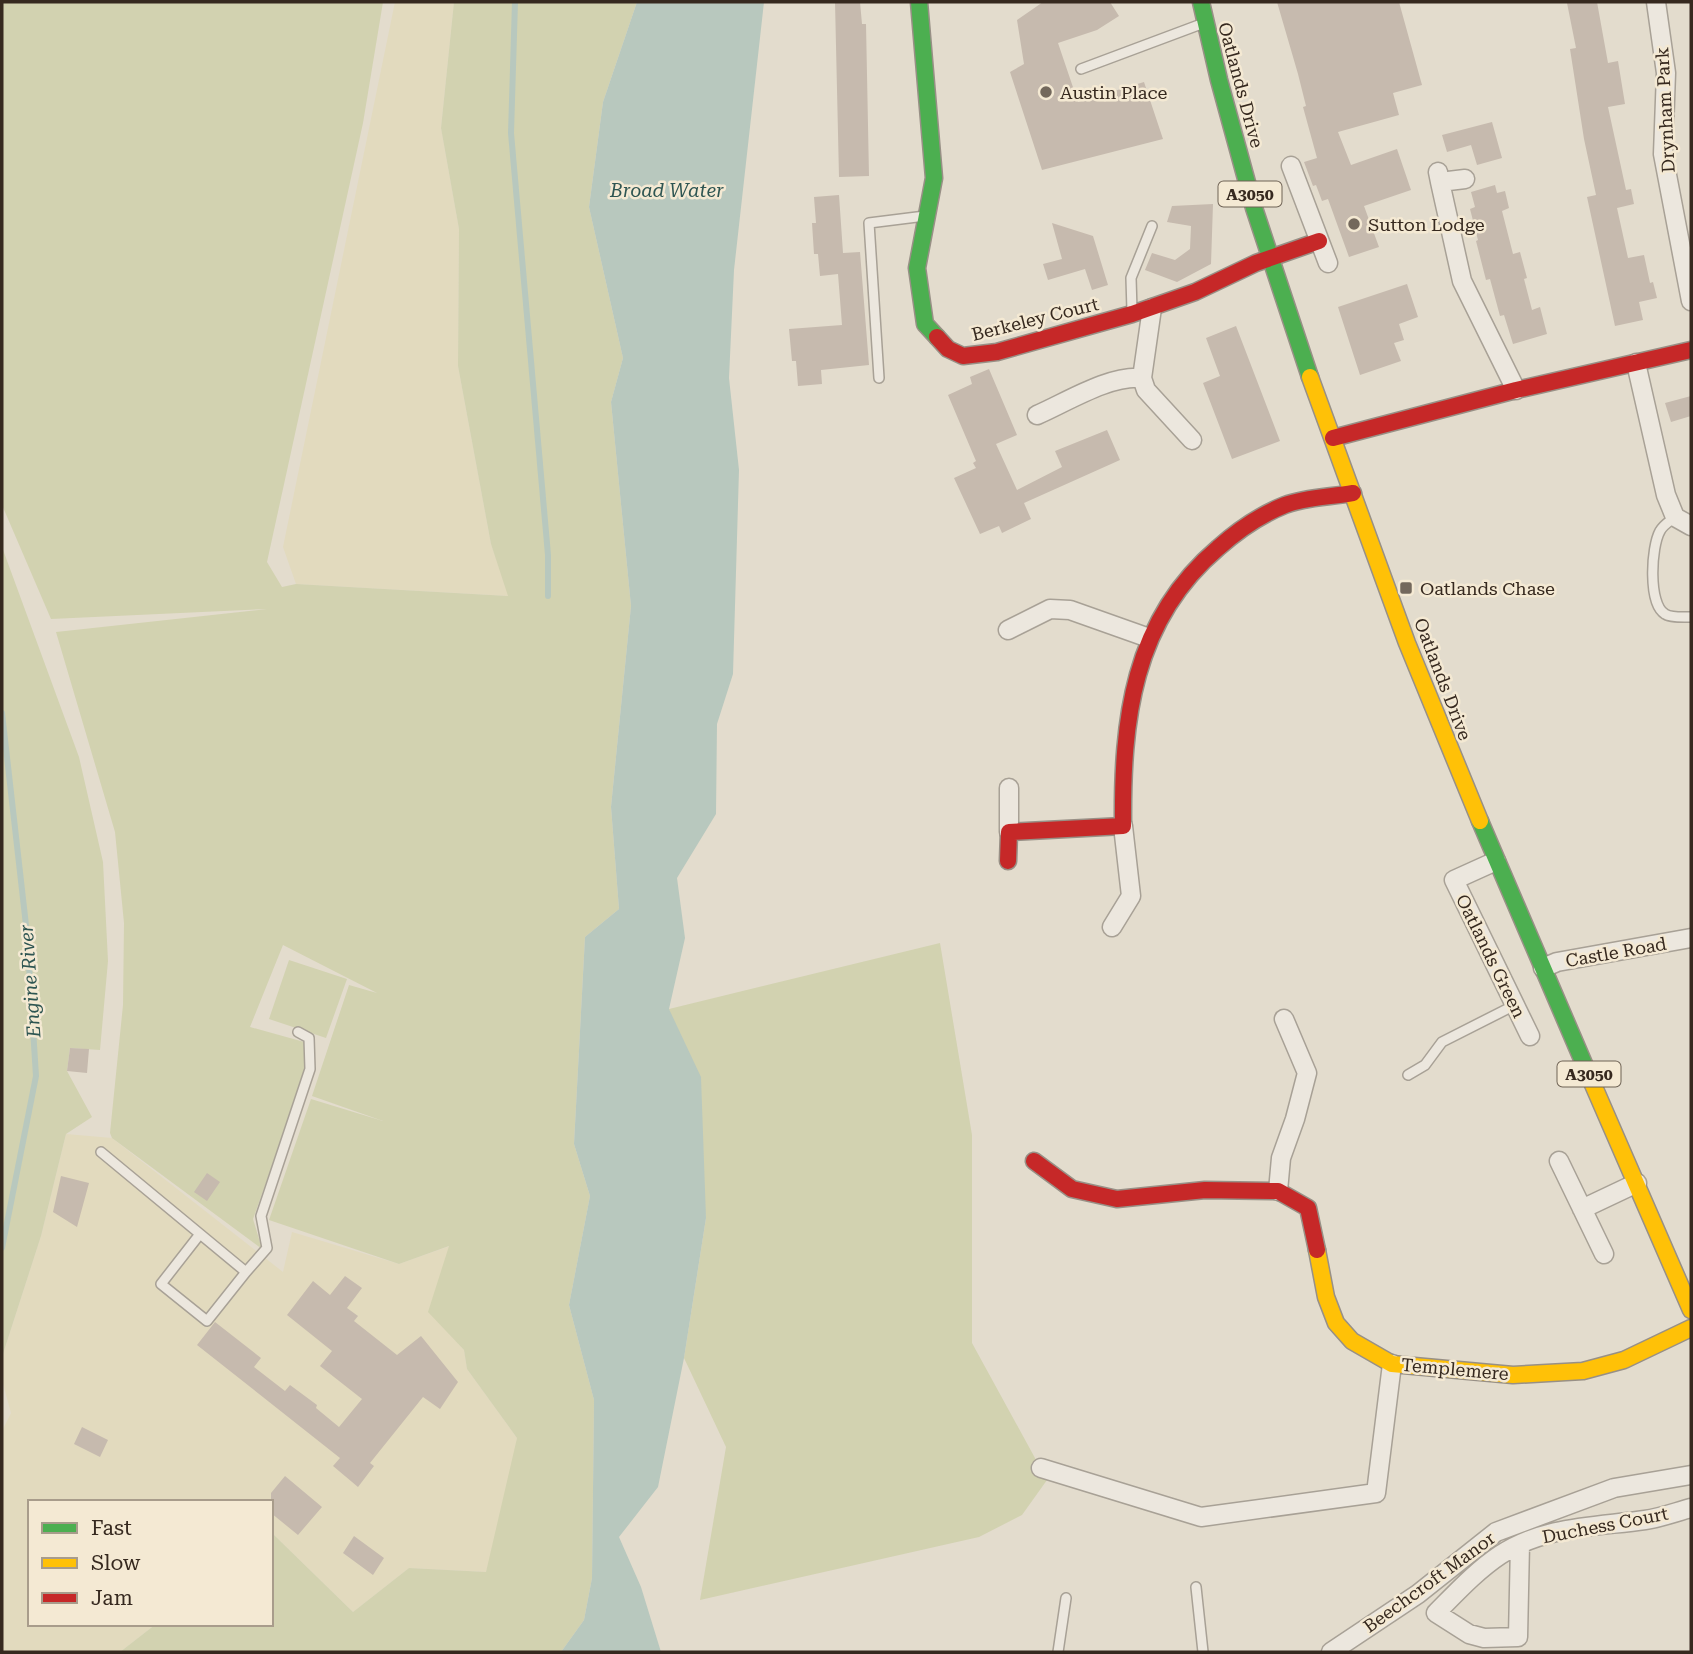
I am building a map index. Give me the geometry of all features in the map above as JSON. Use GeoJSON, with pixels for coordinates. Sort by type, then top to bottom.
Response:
{"type":"FeatureCollection","features":[{"type":"Feature","properties":{"kind":"street","name":"Berkeley Court"},"geometry":{"type":"LineString","coordinates":[[919,2],[934,178],[917,268],[925,324],[948,349],[963,356],[997,352],[1132,314],[1195,292],[1256,262],[1319,241]]}},
{"type":"Feature","properties":{"kind":"street","name":"Oatlands Drive"},"geometry":{"type":"LineString","coordinates":[[1200,2],[1254,208],[1407,643],[1496,861],[1691,1310]]}},
{"type":"Feature","properties":{"kind":"street","name":"Drynham Park"},"geometry":{"type":"LineString","coordinates":[[1656,2],[1666,74],[1663,154],[1691,301]]}},
{"type":"Feature","properties":{"kind":"street"},"geometry":{"type":"LineString","coordinates":[[1291,166],[1328,263]]}},
{"type":"Feature","properties":{"kind":"street"},"geometry":{"type":"LineString","coordinates":[[1465,179],[1439,177],[1462,281],[1516,390]]}},
{"type":"Feature","properties":{"kind":"street"},"geometry":{"type":"LineString","coordinates":[[1152,308],[1142,378],[1146,390],[1192,440]]}},
{"type":"Feature","properties":{"kind":"street"},"geometry":{"type":"LineString","coordinates":[[1333,438],[1516,390],[1691,351]]}},
{"type":"Feature","properties":{"kind":"street"},"geometry":{"type":"LineString","coordinates":[[1636,363],[1666,495],[1675,517],[1691,526]]}},
{"type":"Feature","properties":{"kind":"street"},"geometry":{"type":"LineString","coordinates":[[1037,415],[1114,380],[1142,378]]}},
{"type":"Feature","properties":{"kind":"street"},"geometry":{"type":"LineString","coordinates":[[1112,926],[1131,896],[1123,826],[1124,742],[1134,684],[1149,638],[1172,595],[1204,558],[1244,528],[1286,505],[1353,493]]}},
{"type":"Feature","properties":{"kind":"street"},"geometry":{"type":"LineString","coordinates":[[1008,630],[1050,609],[1070,610],[1149,638]]}},
{"type":"Feature","properties":{"kind":"street"},"geometry":{"type":"LineString","coordinates":[[1008,861],[1009,788]]}},
{"type":"Feature","properties":{"kind":"street"},"geometry":{"type":"LineString","coordinates":[[1009,832],[1123,826]]}},
{"type":"Feature","properties":{"kind":"street","name":"Oatlands Green"},"geometry":{"type":"LineString","coordinates":[[1496,861],[1454,880],[1530,1036]]}},
{"type":"Feature","properties":{"kind":"street","name":"Castle Road"},"geometry":{"type":"LineString","coordinates":[[1542,968],[1557,962],[1691,939]]}},
{"type":"Feature","properties":{"kind":"street"},"geometry":{"type":"LineString","coordinates":[[1278,1191],[1280,1158],[1296,1119],[1307,1073],[1284,1018]]}},
{"type":"Feature","properties":{"kind":"street","name":"Templemere"},"geometry":{"type":"LineString","coordinates":[[1034,1161],[1072,1189],[1117,1199],[1205,1190],[1278,1191],[1308,1208],[1326,1297],[1336,1323],[1352,1341],[1392,1364],[1513,1375],[1583,1371],[1624,1360],[1691,1328]]}},
{"type":"Feature","properties":{"kind":"street"},"geometry":{"type":"LineString","coordinates":[[1559,1161],[1604,1254]]}},
{"type":"Feature","properties":{"kind":"street"},"geometry":{"type":"LineString","coordinates":[[1582,1209],[1637,1183]]}},
{"type":"Feature","properties":{"kind":"street"},"geometry":{"type":"LineString","coordinates":[[1041,1468],[1201,1517],[1376,1493],[1392,1364]]}},
{"type":"Feature","properties":{"kind":"street","name":"Beechcroft Manor"},"geometry":{"type":"LineString","coordinates":[[1331,1652],[1418,1594],[1496,1532],[1614,1488],[1691,1475]]}},
{"type":"Feature","properties":{"kind":"street","name":"Duchess Court"},"geometry":{"type":"LineString","coordinates":[[1520,1544],[1518,1641],[1469,1634],[1436,1613],[1480,1569],[1520,1544],[1567,1529],[1648,1520],[1691,1508]]}},
{"type":"Feature","properties":{"kind":"lane"},"geometry":{"type":"LineString","coordinates":[[1080,69],[1204,23]]}},
{"type":"Feature","properties":{"kind":"lane"},"geometry":{"type":"LineString","coordinates":[[879,378],[869,223],[928,216]]}},
{"type":"Feature","properties":{"kind":"lane"},"geometry":{"type":"LineString","coordinates":[[1132,314],[1131,278],[1152,226]]}},
{"type":"Feature","properties":{"kind":"lane"},"geometry":{"type":"LineString","coordinates":[[1675,517],[1659,532],[1653,593],[1657,607],[1666,616],[1691,617]]}},
{"type":"Feature","properties":{"kind":"lane"},"geometry":{"type":"LineString","coordinates":[[1408,1074],[1425,1065],[1442,1042],[1515,1005]]}},
{"type":"Feature","properties":{"kind":"lane"},"geometry":{"type":"LineString","coordinates":[[200,1234],[161,1284],[206,1321],[267,1248],[261,1216],[310,1069],[309,1038],[298,1032]]}},
{"type":"Feature","properties":{"kind":"lane"},"geometry":{"type":"LineString","coordinates":[[101,1152],[246,1272]]}},
{"type":"Feature","properties":{"kind":"lane"},"geometry":{"type":"LineString","coordinates":[[1196,1587],[1203,1652]]}},
{"type":"Feature","properties":{"kind":"lane"},"geometry":{"type":"LineString","coordinates":[[1058,1652],[1066,1598]]}},
{"type":"Feature","properties":{"kind":"shaded area"},"geometry":{"type":"Polygon","coordinates":[[[395,2],[454,2],[441,128],[459,229],[458,366],[491,544],[509,596],[296,584],[283,547],[395,2]]]}},
{"type":"Feature","properties":{"kind":"shaded area"},"geometry":{"type":"Polygon","coordinates":[[[66,1134],[112,1138],[283,1272],[292,1232],[399,1264],[450,1246],[429,1312],[464,1350],[467,1369],[517,1438],[507,1500],[486,1572],[409,1568],[353,1612],[273,1534],[273,1500],[28,1500],[28,1626],[153,1626],[120,1652],[2,1652],[2,1431],[11,1413],[2,1380],[2,1357],[41,1236],[66,1134]]]}},
{"type":"Feature","properties":{"kind":"green space"},"geometry":{"type":"Polygon","coordinates":[[[2,2],[383,2],[363,123],[267,562],[282,587],[296,584],[508,596],[491,544],[458,366],[459,229],[441,128],[454,2],[637,2],[603,102],[589,207],[623,358],[611,402],[631,606],[611,807],[619,909],[585,937],[574,1144],[590,1196],[569,1305],[594,1400],[592,1578],[584,1620],[561,1652],[120,1652],[153,1626],[273,1626],[273,1534],[353,1612],[409,1568],[486,1572],[517,1438],[467,1369],[464,1350],[428,1312],[449,1246],[399,1264],[269,1220],[311,1099],[383,1121],[312,1096],[349,985],[377,993],[283,945],[250,1027],[315,1045],[253,1219],[262,1249],[112,1138],[110,1133],[123,1005],[124,923],[115,832],[56,632],[267,609],[51,619],[2,505],[2,2]]]}},
{"type":"Feature","properties":{"kind":"green space"},"geometry":{"type":"Polygon","coordinates":[[[2,547],[79,757],[103,862],[108,961],[100,1050],[70,1048],[67,1071],[92,1117],[66,1134],[41,1236],[2,1357],[2,547]]]}},
{"type":"Feature","properties":{"kind":"green space"},"geometry":{"type":"Polygon","coordinates":[[[940,943],[972,1135],[972,1343],[1047,1480],[1022,1515],[979,1537],[700,1600],[726,1447],[684,1358],[706,1218],[669,1009],[940,943]]]}},
{"type":"Feature","properties":{"kind":"green space"},"geometry":{"type":"Polygon","coordinates":[[[289,960],[347,979],[326,1038],[269,1019],[289,960]]]}},
{"type":"Feature","properties":{"kind":"water","name":"Broad Water"},"geometry":{"type":"Polygon","coordinates":[[[637,2],[764,2],[734,270],[729,378],[739,470],[733,674],[717,724],[716,814],[677,878],[685,938],[669,1009],[701,1077],[706,1218],[684,1358],[658,1487],[619,1537],[641,1587],[661,1652],[561,1652],[584,1620],[592,1578],[594,1400],[569,1305],[590,1196],[574,1144],[585,937],[619,909],[611,807],[631,606],[611,402],[623,358],[589,207],[603,102],[637,2]]]}},
{"type":"Feature","properties":{"kind":"building"},"geometry":{"type":"Polygon","coordinates":[[[835,2],[860,2],[862,24],[866,24],[869,176],[839,177],[835,2]]]}},
{"type":"Feature","properties":{"kind":"building","name":"Austin Place"},"geometry":{"type":"Polygon","coordinates":[[[1043,2],[1110,2],[1119,16],[1097,30],[1058,43],[1078,102],[1144,82],[1163,139],[1042,170],[1010,72],[1024,64],[1017,20],[1043,2]]]}},
{"type":"Feature","properties":{"kind":"building"},"geometry":{"type":"Polygon","coordinates":[[[1277,2],[1399,2],[1422,85],[1393,93],[1399,115],[1338,132],[1351,165],[1397,149],[1411,190],[1364,206],[1379,247],[1349,257],[1328,199],[1322,201],[1316,185],[1313,186],[1304,162],[1317,158],[1303,107],[1306,106],[1298,74],[1277,2]]]}},
{"type":"Feature","properties":{"kind":"building"},"geometry":{"type":"Polygon","coordinates":[[[1597,2],[1608,63],[1618,61],[1625,104],[1608,107],[1626,190],[1631,189],[1634,204],[1617,208],[1628,258],[1644,255],[1650,283],[1653,282],[1657,298],[1639,302],[1643,320],[1615,326],[1587,197],[1596,195],[1570,49],[1576,48],[1567,3],[1597,2]]]}},
{"type":"Feature","properties":{"kind":"building"},"geometry":{"type":"Polygon","coordinates":[[[1492,122],[1502,158],[1477,165],[1471,145],[1447,152],[1442,135],[1492,122]]]}},
{"type":"Feature","properties":{"kind":"building"},"geometry":{"type":"Polygon","coordinates":[[[1495,185],[1497,193],[1505,191],[1509,208],[1502,211],[1513,254],[1520,252],[1532,310],[1540,307],[1547,334],[1513,344],[1504,315],[1500,316],[1490,279],[1486,280],[1470,209],[1475,207],[1471,192],[1495,185]]]}},
{"type":"Feature","properties":{"kind":"building"},"geometry":{"type":"Polygon","coordinates":[[[839,195],[843,253],[860,252],[869,365],[821,370],[822,384],[798,386],[789,329],[842,325],[838,274],[820,276],[818,254],[814,254],[812,223],[816,223],[814,197],[839,195]]]}},
{"type":"Feature","properties":{"kind":"building"},"geometry":{"type":"Polygon","coordinates":[[[1213,204],[1211,264],[1177,282],[1145,270],[1152,253],[1175,260],[1190,249],[1191,226],[1167,222],[1172,206],[1213,204]]]}},
{"type":"Feature","properties":{"kind":"building"},"geometry":{"type":"Polygon","coordinates":[[[1052,223],[1093,236],[1108,285],[1092,290],[1085,269],[1048,280],[1043,264],[1062,259],[1052,223]]]}},
{"type":"Feature","properties":{"kind":"building"},"geometry":{"type":"Polygon","coordinates":[[[1407,284],[1418,317],[1399,324],[1404,340],[1394,343],[1401,361],[1360,375],[1338,307],[1407,284]]]}},
{"type":"Feature","properties":{"kind":"building"},"geometry":{"type":"Polygon","coordinates":[[[1236,326],[1280,441],[1232,459],[1203,383],[1220,376],[1206,338],[1236,326]]]}},
{"type":"Feature","properties":{"kind":"building"},"geometry":{"type":"Polygon","coordinates":[[[989,369],[1017,435],[996,444],[1017,490],[1062,467],[1055,451],[1107,430],[1120,460],[1024,503],[1031,519],[1002,533],[999,526],[980,534],[954,478],[976,468],[973,463],[976,461],[948,395],[972,384],[970,377],[989,369]]]}},
{"type":"Feature","properties":{"kind":"building"},"geometry":{"type":"Polygon","coordinates":[[[1691,396],[1691,416],[1671,422],[1665,403],[1691,396]]]}},
{"type":"Feature","properties":{"kind":"building"},"geometry":{"type":"Polygon","coordinates":[[[70,1048],[89,1049],[87,1073],[67,1071],[70,1048]]]}},
{"type":"Feature","properties":{"kind":"building"},"geometry":{"type":"Polygon","coordinates":[[[207,1173],[220,1182],[207,1201],[194,1192],[207,1173]]]}},
{"type":"Feature","properties":{"kind":"building"},"geometry":{"type":"Polygon","coordinates":[[[61,1176],[89,1183],[77,1227],[53,1212],[61,1176]]]}},
{"type":"Feature","properties":{"kind":"building"},"geometry":{"type":"Polygon","coordinates":[[[345,1276],[362,1288],[347,1308],[358,1316],[354,1321],[397,1355],[421,1336],[458,1382],[440,1409],[423,1397],[370,1463],[374,1466],[358,1487],[333,1466],[340,1458],[197,1345],[215,1322],[261,1358],[254,1367],[285,1391],[290,1385],[317,1405],[316,1408],[339,1427],[362,1399],[320,1366],[332,1351],[287,1315],[313,1281],[330,1295],[345,1276]]]}},
{"type":"Feature","properties":{"kind":"building"},"geometry":{"type":"Polygon","coordinates":[[[82,1427],[108,1440],[100,1457],[74,1444],[82,1427]]]}},
{"type":"Feature","properties":{"kind":"building"},"geometry":{"type":"Polygon","coordinates":[[[285,1476],[322,1507],[298,1535],[273,1515],[271,1493],[285,1476]]]}},
{"type":"Feature","properties":{"kind":"building"},"geometry":{"type":"Polygon","coordinates":[[[354,1536],[384,1558],[373,1575],[343,1553],[354,1536]]]}},
{"type":"Feature","properties":{"kind":"waterway"},"geometry":{"type":"LineString","coordinates":[[515,2],[511,133],[548,555],[548,596]]}},
{"type":"Feature","properties":{"kind":"waterway","name":"Engine River"},"geometry":{"type":"LineString","coordinates":[[2,713],[27,934],[36,1076],[2,1248]]}},
{"type":"Feature","properties":{"kind":"traffic: fast"},"geometry":{"type":"LineString","coordinates":[[919,2],[934,178],[917,268],[925,324],[937,337]]}},
{"type":"Feature","properties":{"kind":"traffic: fast"},"geometry":{"type":"LineString","coordinates":[[1201,2],[1254,208],[1310,377]]}},
{"type":"Feature","properties":{"kind":"traffic: fast"},"geometry":{"type":"LineString","coordinates":[[1480,821],[1588,1073]]}},
{"type":"Feature","properties":{"kind":"traffic: slow"},"geometry":{"type":"LineString","coordinates":[[1310,377],[1407,643],[1480,821]]}},
{"type":"Feature","properties":{"kind":"traffic: slow"},"geometry":{"type":"LineString","coordinates":[[1588,1073],[1691,1310]]}},
{"type":"Feature","properties":{"kind":"traffic: slow"},"geometry":{"type":"LineString","coordinates":[[1317,1250],[1326,1297],[1336,1323],[1352,1341],[1392,1364],[1513,1375],[1583,1371],[1624,1360],[1691,1328]]}},
{"type":"Feature","properties":{"kind":"traffic: jam"},"geometry":{"type":"LineString","coordinates":[[937,337],[948,349],[963,356],[997,352],[1132,314],[1195,292],[1256,263],[1319,241]]}},
{"type":"Feature","properties":{"kind":"traffic: jam"},"geometry":{"type":"LineString","coordinates":[[1333,438],[1516,390],[1691,350]]}},
{"type":"Feature","properties":{"kind":"traffic: jam"},"geometry":{"type":"LineString","coordinates":[[1008,861],[1009,832],[1123,826],[1125,749],[1138,675],[1150,640],[1167,607],[1189,577],[1225,542],[1267,514],[1301,500],[1353,493]]}},
{"type":"Feature","properties":{"kind":"traffic: jam"},"geometry":{"type":"LineString","coordinates":[[1034,1161],[1072,1189],[1117,1199],[1205,1190],[1278,1191],[1308,1208],[1317,1250]]}},
{"type":"Feature","properties":{"kind":"place","name":"Austin Place"},"geometry":{"type":"Point","coordinates":[1046,92]}},
{"type":"Feature","properties":{"kind":"place","name":"Sutton Lodge"},"geometry":{"type":"Point","coordinates":[1354,224]}},
{"type":"Feature","properties":{"kind":"place","name":"Oatlands Chase"},"geometry":{"type":"Point","coordinates":[1406,588]}}]}
